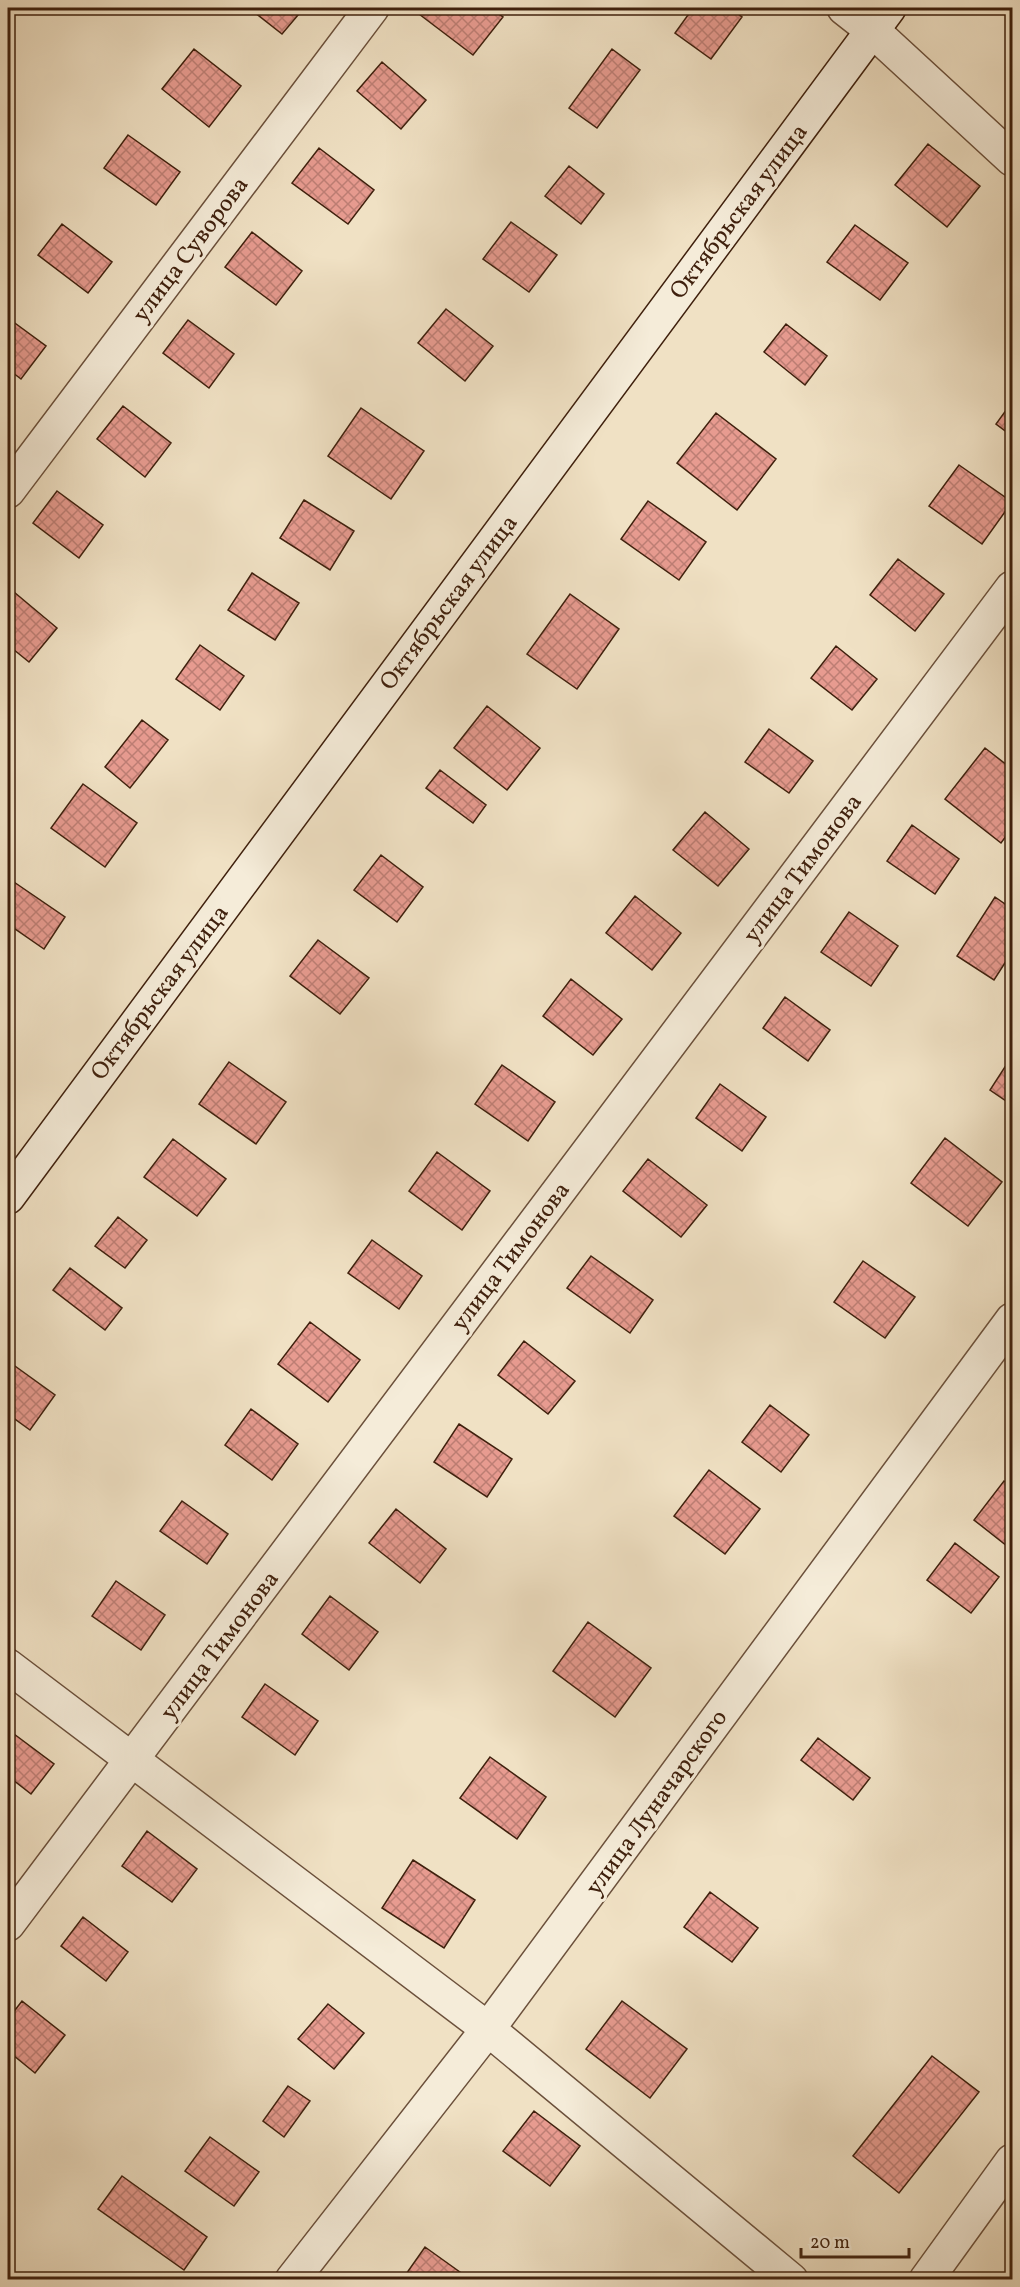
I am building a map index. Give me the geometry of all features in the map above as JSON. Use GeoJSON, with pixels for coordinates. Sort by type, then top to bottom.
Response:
{"type":"FeatureCollection","features":[{"type":"Feature","properties":{"kind":"street","name":"улица Суворова"},"geometry":{"type":"LineString","coordinates":[[8,491],[372,8]]}},
{"type":"Feature","properties":{"kind":"street"},"geometry":{"type":"LineString","coordinates":[[844,8],[881,19],[1012,159]]}},
{"type":"Feature","properties":{"kind":"street","name":"Октябрьская улица"},"geometry":{"type":"LineString","coordinates":[[8,1197],[881,19]]}},
{"type":"Feature","properties":{"kind":"street","name":"улица Тимонова"},"geometry":{"type":"LineString","coordinates":[[8,1924],[1012,588]]}},
{"type":"Feature","properties":{"kind":"street","name":"улица Луначарского"},"geometry":{"type":"LineString","coordinates":[[292,2280],[488,2029],[1012,1320]]}},
{"type":"Feature","properties":{"kind":"street"},"geometry":{"type":"LineString","coordinates":[[8,1666],[488,2029],[791,2280]]}},
{"type":"Feature","properties":{"kind":"street"},"geometry":{"type":"LineString","coordinates":[[926,2280],[1012,2161]]}},
{"type":"Feature","properties":{"kind":"building"},"geometry":{"type":"Polygon","coordinates":[[[249,8],[304,8],[282,34],[249,8]]]}},
{"type":"Feature","properties":{"kind":"building"},"geometry":{"type":"Polygon","coordinates":[[[418,8],[490,8],[503,17],[473,55],[415,11],[418,8]]]}},
{"type":"Feature","properties":{"kind":"building"},"geometry":{"type":"Polygon","coordinates":[[[693,8],[730,8],[742,17],[711,59],[675,33],[693,8]]]}},
{"type":"Feature","properties":{"kind":"building"},"geometry":{"type":"Polygon","coordinates":[[[194,49],[241,86],[209,127],[162,89],[194,49]]]}},
{"type":"Feature","properties":{"kind":"building"},"geometry":{"type":"Polygon","coordinates":[[[612,49],[640,70],[597,128],[569,108],[612,49]]]}},
{"type":"Feature","properties":{"kind":"building"},"geometry":{"type":"Polygon","coordinates":[[[382,62],[426,100],[401,129],[357,91],[382,62]]]}},
{"type":"Feature","properties":{"kind":"building"},"geometry":{"type":"Polygon","coordinates":[[[128,135],[180,172],[156,205],[104,168],[128,135]]]}},
{"type":"Feature","properties":{"kind":"building"},"geometry":{"type":"Polygon","coordinates":[[[928,144],[980,186],[947,227],[895,185],[928,144]]]}},
{"type":"Feature","properties":{"kind":"building"},"geometry":{"type":"Polygon","coordinates":[[[319,148],[374,190],[348,224],[292,183],[319,148]]]}},
{"type":"Feature","properties":{"kind":"building"},"geometry":{"type":"Polygon","coordinates":[[[569,166],[604,194],[581,224],[545,196],[569,166]]]}},
{"type":"Feature","properties":{"kind":"building"},"geometry":{"type":"Polygon","coordinates":[[[511,222],[557,255],[529,292],[483,259],[511,222]]]}},
{"type":"Feature","properties":{"kind":"building"},"geometry":{"type":"Polygon","coordinates":[[[62,224],[112,262],[88,293],[38,255],[62,224]]]}},
{"type":"Feature","properties":{"kind":"building"},"geometry":{"type":"Polygon","coordinates":[[[855,225],[908,263],[880,300],[827,262],[855,225]]]}},
{"type":"Feature","properties":{"kind":"building"},"geometry":{"type":"Polygon","coordinates":[[[252,232],[302,271],[276,305],[225,267],[252,232]]]}},
{"type":"Feature","properties":{"kind":"building"},"geometry":{"type":"Polygon","coordinates":[[[446,309],[493,346],[465,381],[418,343],[446,309]]]}},
{"type":"Feature","properties":{"kind":"building"},"geometry":{"type":"Polygon","coordinates":[[[8,318],[46,346],[21,379],[8,369],[8,318]]]}},
{"type":"Feature","properties":{"kind":"building"},"geometry":{"type":"Polygon","coordinates":[[[188,320],[234,354],[209,388],[163,353],[188,320]]]}},
{"type":"Feature","properties":{"kind":"building"},"geometry":{"type":"Polygon","coordinates":[[[786,324],[827,356],[805,385],[764,352],[786,324]]]}},
{"type":"Feature","properties":{"kind":"building"},"geometry":{"type":"Polygon","coordinates":[[[1012,402],[1012,436],[996,424],[1012,402]]]}},
{"type":"Feature","properties":{"kind":"building"},"geometry":{"type":"Polygon","coordinates":[[[123,406],[171,443],[145,477],[97,439],[123,406]]]}},
{"type":"Feature","properties":{"kind":"building"},"geometry":{"type":"Polygon","coordinates":[[[361,408],[424,451],[391,499],[328,456],[361,408]]]}},
{"type":"Feature","properties":{"kind":"building"},"geometry":{"type":"Polygon","coordinates":[[[716,413],[776,459],[737,510],[677,463],[716,413]]]}},
{"type":"Feature","properties":{"kind":"building"},"geometry":{"type":"Polygon","coordinates":[[[959,465],[1012,502],[982,544],[929,506],[959,465]]]}},
{"type":"Feature","properties":{"kind":"building"},"geometry":{"type":"Polygon","coordinates":[[[57,491],[103,525],[79,558],[33,523],[57,491]]]}},
{"type":"Feature","properties":{"kind":"building"},"geometry":{"type":"Polygon","coordinates":[[[304,500],[354,531],[330,570],[280,538],[304,500]]]}},
{"type":"Feature","properties":{"kind":"building"},"geometry":{"type":"Polygon","coordinates":[[[648,501],[706,542],[679,580],[621,539],[648,501]]]}},
{"type":"Feature","properties":{"kind":"building"},"geometry":{"type":"Polygon","coordinates":[[[898,559],[944,594],[915,631],[870,595],[898,559]]]}},
{"type":"Feature","properties":{"kind":"building"},"geometry":{"type":"Polygon","coordinates":[[[252,573],[299,603],[275,640],[228,610],[252,573]]]}},
{"type":"Feature","properties":{"kind":"building"},"geometry":{"type":"Polygon","coordinates":[[[8,587],[57,628],[29,662],[8,645],[8,587]]]}},
{"type":"Feature","properties":{"kind":"building"},"geometry":{"type":"Polygon","coordinates":[[[570,594],[619,629],[577,689],[527,654],[570,594]]]}},
{"type":"Feature","properties":{"kind":"building"},"geometry":{"type":"Polygon","coordinates":[[[200,645],[244,676],[220,710],[176,679],[200,645]]]}},
{"type":"Feature","properties":{"kind":"building"},"geometry":{"type":"Polygon","coordinates":[[[836,646],[877,679],[852,710],[811,678],[836,646]]]}},
{"type":"Feature","properties":{"kind":"building"},"geometry":{"type":"Polygon","coordinates":[[[487,706],[540,748],[507,790],[454,748],[487,706]]]}},
{"type":"Feature","properties":{"kind":"building"},"geometry":{"type":"Polygon","coordinates":[[[142,720],[168,740],[130,788],[105,767],[142,720]]]}},
{"type":"Feature","properties":{"kind":"building"},"geometry":{"type":"Polygon","coordinates":[[[769,729],[813,761],[789,793],[745,762],[769,729]]]}},
{"type":"Feature","properties":{"kind":"building"},"geometry":{"type":"Polygon","coordinates":[[[985,748],[1012,769],[1012,828],[1001,843],[945,799],[985,748]]]}},
{"type":"Feature","properties":{"kind":"building"},"geometry":{"type":"Polygon","coordinates":[[[440,770],[486,805],[473,823],[426,788],[440,770]]]}},
{"type":"Feature","properties":{"kind":"building"},"geometry":{"type":"Polygon","coordinates":[[[83,784],[137,823],[105,867],[51,828],[83,784]]]}},
{"type":"Feature","properties":{"kind":"building"},"geometry":{"type":"Polygon","coordinates":[[[705,812],[749,849],[718,886],[673,850],[705,812]]]}},
{"type":"Feature","properties":{"kind":"building"},"geometry":{"type":"Polygon","coordinates":[[[912,825],[959,859],[935,894],[887,861],[912,825]]]}},
{"type":"Feature","properties":{"kind":"building"},"geometry":{"type":"Polygon","coordinates":[[[381,855],[423,887],[397,922],[354,890],[381,855]]]}},
{"type":"Feature","properties":{"kind":"building"},"geometry":{"type":"Polygon","coordinates":[[[11,880],[65,917],[44,949],[8,924],[8,885],[11,880]]]}},
{"type":"Feature","properties":{"kind":"building"},"geometry":{"type":"Polygon","coordinates":[[[635,896],[681,933],[652,970],[606,933],[635,896]]]}},
{"type":"Feature","properties":{"kind":"building"},"geometry":{"type":"Polygon","coordinates":[[[995,897],[1012,909],[1012,952],[994,980],[957,956],[995,897]]]}},
{"type":"Feature","properties":{"kind":"building"},"geometry":{"type":"Polygon","coordinates":[[[849,912],[898,946],[871,986],[821,952],[849,912]]]}},
{"type":"Feature","properties":{"kind":"building"},"geometry":{"type":"Polygon","coordinates":[[[318,940],[369,978],[340,1014],[290,976],[318,940]]]}},
{"type":"Feature","properties":{"kind":"building"},"geometry":{"type":"Polygon","coordinates":[[[571,979],[622,1019],[593,1055],[543,1016],[571,979]]]}},
{"type":"Feature","properties":{"kind":"building"},"geometry":{"type":"Polygon","coordinates":[[[785,997],[830,1030],[808,1061],[763,1028],[785,997]]]}},
{"type":"Feature","properties":{"kind":"building"},"geometry":{"type":"Polygon","coordinates":[[[1012,1056],[1012,1105],[990,1090],[1012,1056]]]}},
{"type":"Feature","properties":{"kind":"building"},"geometry":{"type":"Polygon","coordinates":[[[229,1062],[286,1102],[256,1144],[199,1104],[229,1062]]]}},
{"type":"Feature","properties":{"kind":"building"},"geometry":{"type":"Polygon","coordinates":[[[502,1065],[555,1102],[528,1141],[475,1104],[502,1065]]]}},
{"type":"Feature","properties":{"kind":"building"},"geometry":{"type":"Polygon","coordinates":[[[720,1084],[766,1117],[742,1151],[696,1118],[720,1084]]]}},
{"type":"Feature","properties":{"kind":"building"},"geometry":{"type":"Polygon","coordinates":[[[945,1138],[1002,1182],[968,1226],[911,1183],[945,1138]]]}},
{"type":"Feature","properties":{"kind":"building"},"geometry":{"type":"Polygon","coordinates":[[[173,1139],[226,1179],[197,1216],[144,1177],[173,1139]]]}},
{"type":"Feature","properties":{"kind":"building"},"geometry":{"type":"Polygon","coordinates":[[[437,1152],[490,1191],[462,1230],[409,1191],[437,1152]]]}},
{"type":"Feature","properties":{"kind":"building"},"geometry":{"type":"Polygon","coordinates":[[[648,1159],[707,1205],[681,1237],[623,1191],[648,1159]]]}},
{"type":"Feature","properties":{"kind":"building"},"geometry":{"type":"Polygon","coordinates":[[[118,1217],[147,1240],[125,1268],[95,1246],[118,1217]]]}},
{"type":"Feature","properties":{"kind":"building"},"geometry":{"type":"Polygon","coordinates":[[[372,1240],[422,1276],[399,1309],[348,1273],[372,1240]]]}},
{"type":"Feature","properties":{"kind":"building"},"geometry":{"type":"Polygon","coordinates":[[[591,1256],[653,1300],[630,1333],[567,1288],[591,1256]]]}},
{"type":"Feature","properties":{"kind":"building"},"geometry":{"type":"Polygon","coordinates":[[[863,1261],[915,1297],[885,1338],[834,1302],[863,1261]]]}},
{"type":"Feature","properties":{"kind":"building"},"geometry":{"type":"Polygon","coordinates":[[[70,1268],[122,1308],[105,1330],[53,1290],[70,1268]]]}},
{"type":"Feature","properties":{"kind":"building"},"geometry":{"type":"Polygon","coordinates":[[[310,1322],[360,1360],[328,1402],[278,1364],[310,1322]]]}},
{"type":"Feature","properties":{"kind":"building"},"geometry":{"type":"Polygon","coordinates":[[[524,1341],[575,1381],[548,1414],[498,1375],[524,1341]]]}},
{"type":"Feature","properties":{"kind":"building"},"geometry":{"type":"Polygon","coordinates":[[[8,1361],[55,1395],[30,1430],[8,1414],[8,1361]]]}},
{"type":"Feature","properties":{"kind":"building"},"geometry":{"type":"Polygon","coordinates":[[[770,1405],[809,1435],[781,1472],[742,1442],[770,1405]]]}},
{"type":"Feature","properties":{"kind":"building"},"geometry":{"type":"Polygon","coordinates":[[[251,1409],[298,1444],[272,1480],[225,1445],[251,1409]]]}},
{"type":"Feature","properties":{"kind":"building"},"geometry":{"type":"Polygon","coordinates":[[[459,1424],[512,1459],[487,1497],[434,1462],[459,1424]]]}},
{"type":"Feature","properties":{"kind":"building"},"geometry":{"type":"Polygon","coordinates":[[[709,1470],[760,1509],[725,1554],[674,1516],[709,1470]]]}},
{"type":"Feature","properties":{"kind":"building"},"geometry":{"type":"Polygon","coordinates":[[[1004,1481],[1012,1487],[1012,1550],[974,1520],[1004,1481]]]}},
{"type":"Feature","properties":{"kind":"building"},"geometry":{"type":"Polygon","coordinates":[[[182,1501],[228,1534],[207,1564],[160,1531],[182,1501]]]}},
{"type":"Feature","properties":{"kind":"building"},"geometry":{"type":"Polygon","coordinates":[[[396,1509],[446,1549],[420,1583],[369,1543],[396,1509]]]}},
{"type":"Feature","properties":{"kind":"building"},"geometry":{"type":"Polygon","coordinates":[[[955,1543],[999,1577],[971,1613],[927,1580],[955,1543]]]}},
{"type":"Feature","properties":{"kind":"building"},"geometry":{"type":"Polygon","coordinates":[[[116,1581],[165,1615],[141,1650],[92,1616],[116,1581]]]}},
{"type":"Feature","properties":{"kind":"building"},"geometry":{"type":"Polygon","coordinates":[[[330,1596],[378,1632],[349,1670],[302,1634],[330,1596]]]}},
{"type":"Feature","properties":{"kind":"building"},"geometry":{"type":"Polygon","coordinates":[[[588,1622],[651,1668],[615,1717],[553,1671],[588,1622]]]}},
{"type":"Feature","properties":{"kind":"building"},"geometry":{"type":"Polygon","coordinates":[[[265,1684],[318,1721],[295,1755],[242,1717],[265,1684]]]}},
{"type":"Feature","properties":{"kind":"building"},"geometry":{"type":"Polygon","coordinates":[[[10,1731],[54,1764],[31,1794],[8,1776],[8,1734],[10,1731]]]}},
{"type":"Feature","properties":{"kind":"building"},"geometry":{"type":"Polygon","coordinates":[[[818,1738],[870,1778],[853,1800],[801,1760],[818,1738]]]}},
{"type":"Feature","properties":{"kind":"building"},"geometry":{"type":"Polygon","coordinates":[[[490,1757],[546,1797],[517,1839],[460,1798],[490,1757]]]}},
{"type":"Feature","properties":{"kind":"building"},"geometry":{"type":"Polygon","coordinates":[[[147,1831],[197,1869],[172,1902],[122,1866],[147,1831]]]}},
{"type":"Feature","properties":{"kind":"building"},"geometry":{"type":"Polygon","coordinates":[[[413,1860],[475,1900],[444,1948],[382,1908],[413,1860]]]}},
{"type":"Feature","properties":{"kind":"building"},"geometry":{"type":"Polygon","coordinates":[[[710,1892],[758,1928],[732,1962],[684,1927],[710,1892]]]}},
{"type":"Feature","properties":{"kind":"building"},"geometry":{"type":"Polygon","coordinates":[[[83,1917],[128,1952],[106,1981],[61,1946],[83,1917]]]}},
{"type":"Feature","properties":{"kind":"building"},"geometry":{"type":"Polygon","coordinates":[[[22,2001],[65,2035],[35,2073],[8,2051],[8,2019],[22,2001]]]}},
{"type":"Feature","properties":{"kind":"building"},"geometry":{"type":"Polygon","coordinates":[[[622,2001],[687,2049],[650,2098],[586,2049],[622,2001]]]}},
{"type":"Feature","properties":{"kind":"building"},"geometry":{"type":"Polygon","coordinates":[[[328,2004],[364,2033],[334,2069],[298,2039],[328,2004]]]}},
{"type":"Feature","properties":{"kind":"building"},"geometry":{"type":"Polygon","coordinates":[[[932,2056],[979,2092],[899,2193],[853,2156],[932,2056]]]}},
{"type":"Feature","properties":{"kind":"building"},"geometry":{"type":"Polygon","coordinates":[[[288,2086],[310,2101],[284,2137],[263,2121],[288,2086]]]}},
{"type":"Feature","properties":{"kind":"building"},"geometry":{"type":"Polygon","coordinates":[[[534,2111],[580,2146],[550,2186],[503,2151],[534,2111]]]}},
{"type":"Feature","properties":{"kind":"building"},"geometry":{"type":"Polygon","coordinates":[[[210,2137],[259,2172],[234,2206],[185,2171],[210,2137]]]}},
{"type":"Feature","properties":{"kind":"building"},"geometry":{"type":"Polygon","coordinates":[[[122,2176],[207,2237],[184,2270],[98,2209],[122,2176]]]}},
{"type":"Feature","properties":{"kind":"building"},"geometry":{"type":"Polygon","coordinates":[[[425,2247],[471,2280],[407,2280],[404,2277],[425,2247]]]}}]}
